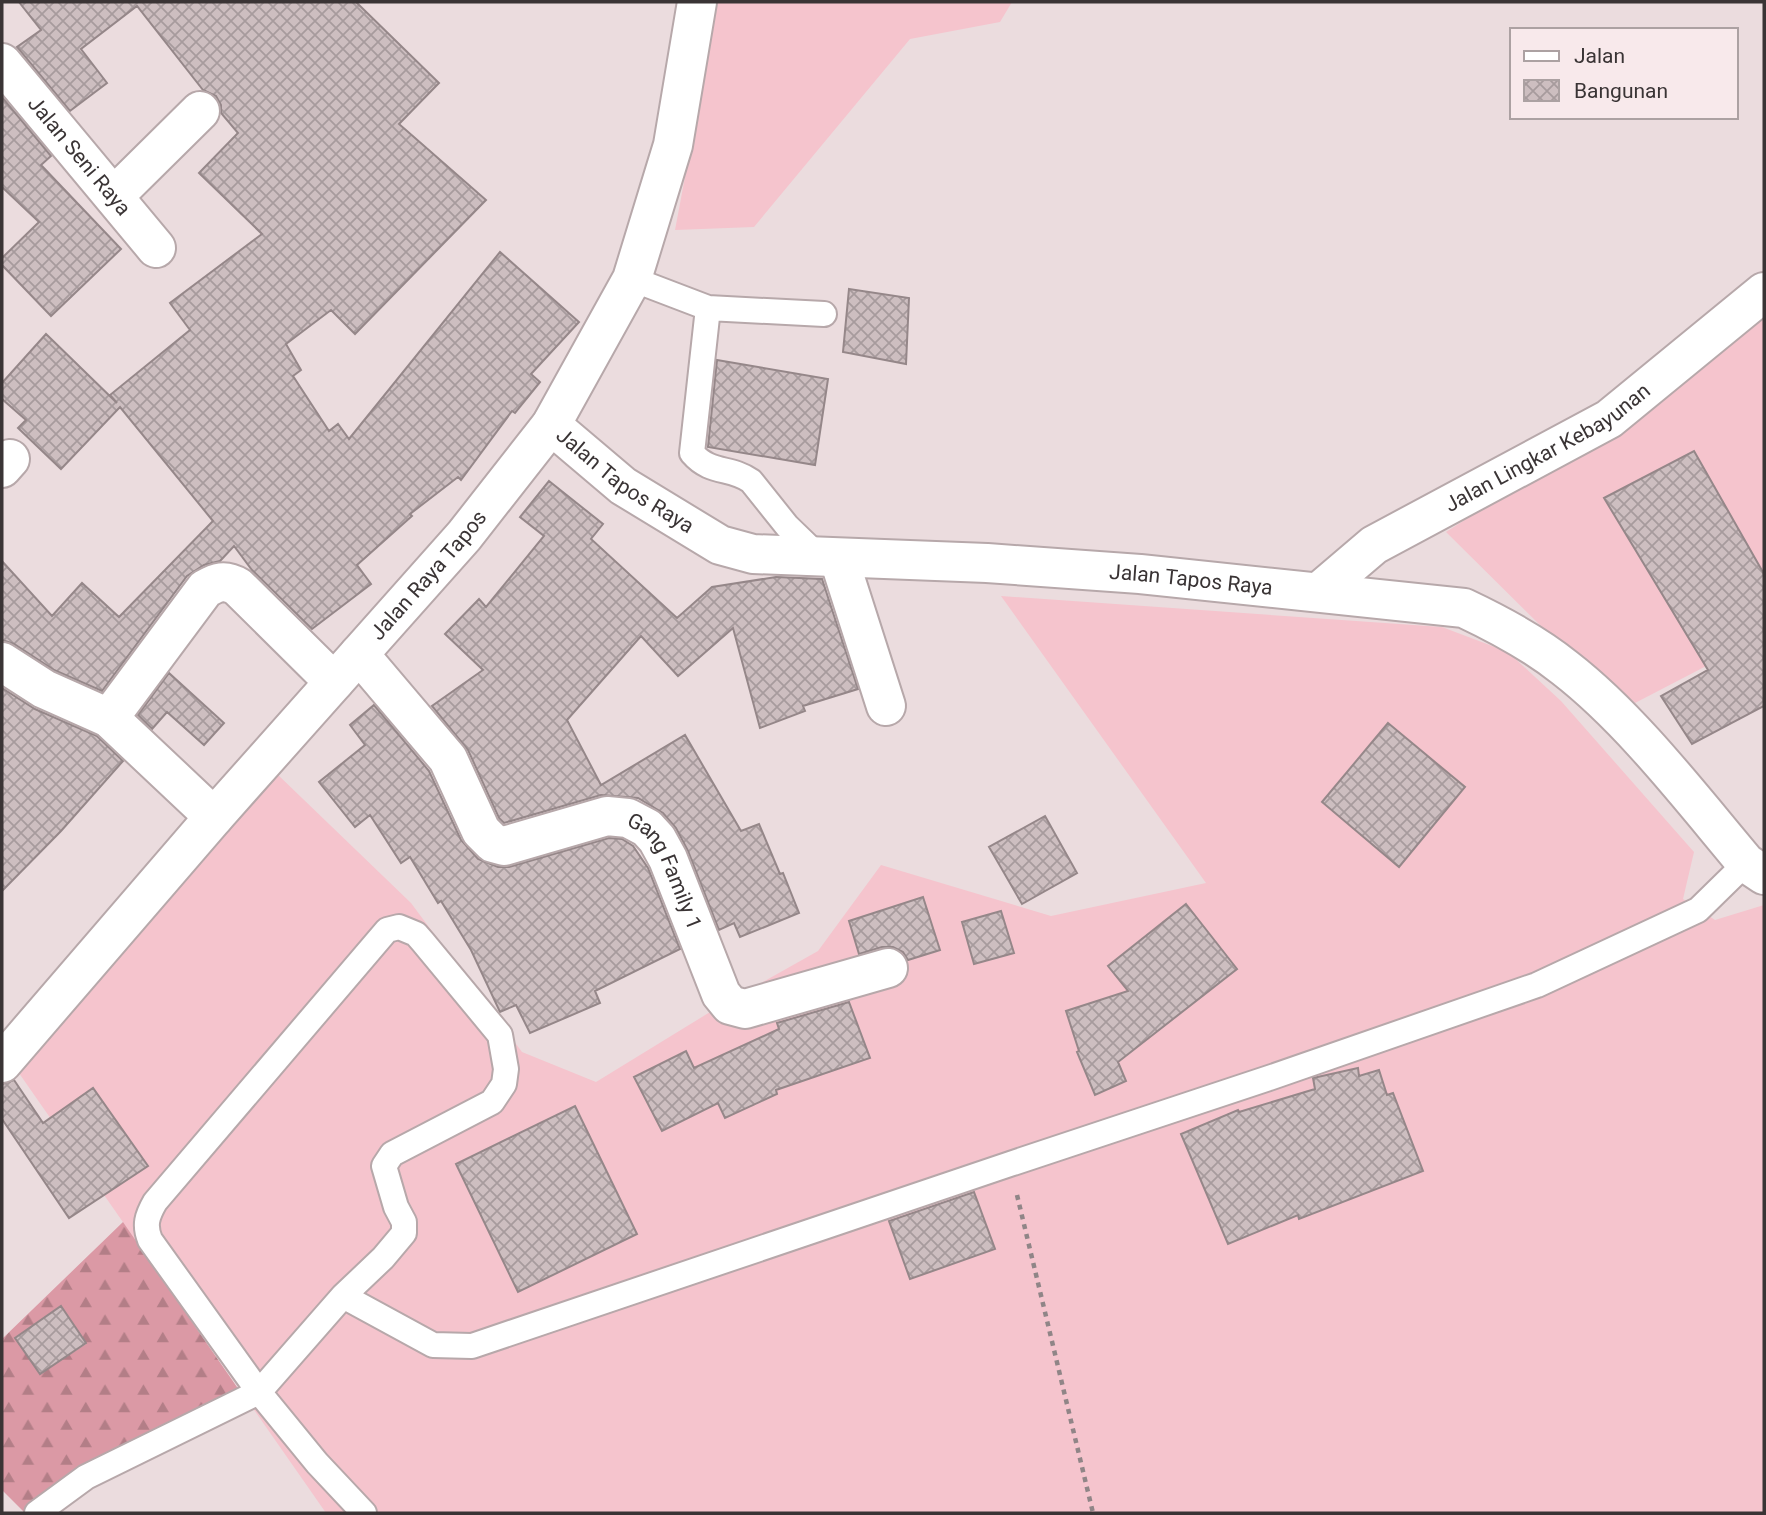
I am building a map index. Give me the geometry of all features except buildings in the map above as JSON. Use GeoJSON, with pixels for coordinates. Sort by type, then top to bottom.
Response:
{"type":"FeatureCollection","features":[{"type":"Feature","properties":{"kind":"street","name":"Jalan Raya Tapos"},"geometry":{"type":"LineString","coordinates":[[2,1063],[464,536],[551,425],[632,279],[673,145],[697,2]]}},
{"type":"Feature","properties":{"kind":"street","name":"Jalan Seni Raya"},"geometry":{"type":"LineString","coordinates":[[2,63],[156,248]]}},
{"type":"Feature","properties":{"kind":"street"},"geometry":{"type":"LineString","coordinates":[[114,196],[200,111]]}},
{"type":"Feature","properties":{"kind":"street","name":"Jalan Lingkar Kebayunan"},"geometry":{"type":"LineString","coordinates":[[1320,591],[1374,545],[1609,419],[1764,292]]}},
{"type":"Feature","properties":{"kind":"street","name":"Jalan Tapos Raya"},"geometry":{"type":"LineString","coordinates":[[551,425],[623,486],[720,545],[753,554],[987,563],[1099,571],[1320,591],[1464,608],[1507,628],[1565,668],[1612,710],[1747,872]]}},
{"type":"Feature","properties":{"kind":"street"},"geometry":{"type":"LineString","coordinates":[[828,557],[886,706]]}},
{"type":"Feature","properties":{"kind":"street"},"geometry":{"type":"LineString","coordinates":[[109,718],[205,589],[216,582],[229,582],[238,587],[334,682]]}},
{"type":"Feature","properties":{"kind":"street","name":"Gang Family 1"},"geometry":{"type":"LineString","coordinates":[[359,654],[448,759],[481,831],[493,844],[504,846],[607,816],[628,817],[647,828],[668,859],[721,994],[730,1005],[745,1009],[888,968]]}},
{"type":"Feature","properties":{"kind":"street"},"geometry":{"type":"LineString","coordinates":[[2,662],[44,689],[109,718],[215,817]]}},
{"type":"Feature","properties":{"kind":"lane"},"geometry":{"type":"LineString","coordinates":[[632,279],[708,308],[824,314]]}},
{"type":"Feature","properties":{"kind":"lane"},"geometry":{"type":"LineString","coordinates":[[708,308],[692,453],[702,465],[744,475],[787,526],[828,557]]}},
{"type":"Feature","properties":{"kind":"lane"},"geometry":{"type":"LineString","coordinates":[[343,1296],[433,1345],[472,1346],[1537,985],[1702,907],[1747,872]]}},
{"type":"Feature","properties":{"kind":"lane"},"geometry":{"type":"LineString","coordinates":[[37,1513],[86,1477],[259,1392],[343,1296],[383,1258],[404,1233],[404,1222],[396,1207],[384,1166],[392,1154],[492,1102],[504,1084],[506,1069],[500,1035],[416,934],[399,927],[387,930],[155,1202],[147,1217],[146,1230],[150,1240],[259,1392],[317,1463],[364,1513]]}},
{"type":"Feature","properties":{"kind":"path"},"geometry":{"type":"LineString","coordinates":[[1010,1164],[1093,1513]]}},
{"type":"Feature","properties":{"kind":"shaded area"},"geometry":{"type":"Polygon","coordinates":[[[718,2],[1012,2],[1000,22],[910,39],[754,227],[675,230],[718,2]]]}},
{"type":"Feature","properties":{"kind":"shaded area"},"geometry":{"type":"Polygon","coordinates":[[[1764,314],[1764,574],[1694,451],[1605,498],[1699,656],[1764,614],[1764,636],[1635,703],[1591,664],[1549,634],[1446,532],[1702,367],[1764,314]]]}},
{"type":"Feature","properties":{"kind":"shaded area"},"geometry":{"type":"Polygon","coordinates":[[[1001,596],[1442,627],[1508,652],[1561,701],[1694,852],[1683,899],[1715,920],[1764,905],[1764,1513],[326,1513],[14,1066],[275,772],[411,903],[522,1052],[596,1082],[715,1009],[818,951],[881,865],[1051,916],[1206,883],[1001,596]]]}},
{"type":"Feature","properties":{"kind":"green space"},"geometry":{"type":"Polygon","coordinates":[[[123,1222],[248,1403],[44,1513],[25,1513],[2,1490],[2,1339],[123,1222]],[[61,1307],[15,1338],[40,1374],[86,1344],[61,1307]]]}}]}
